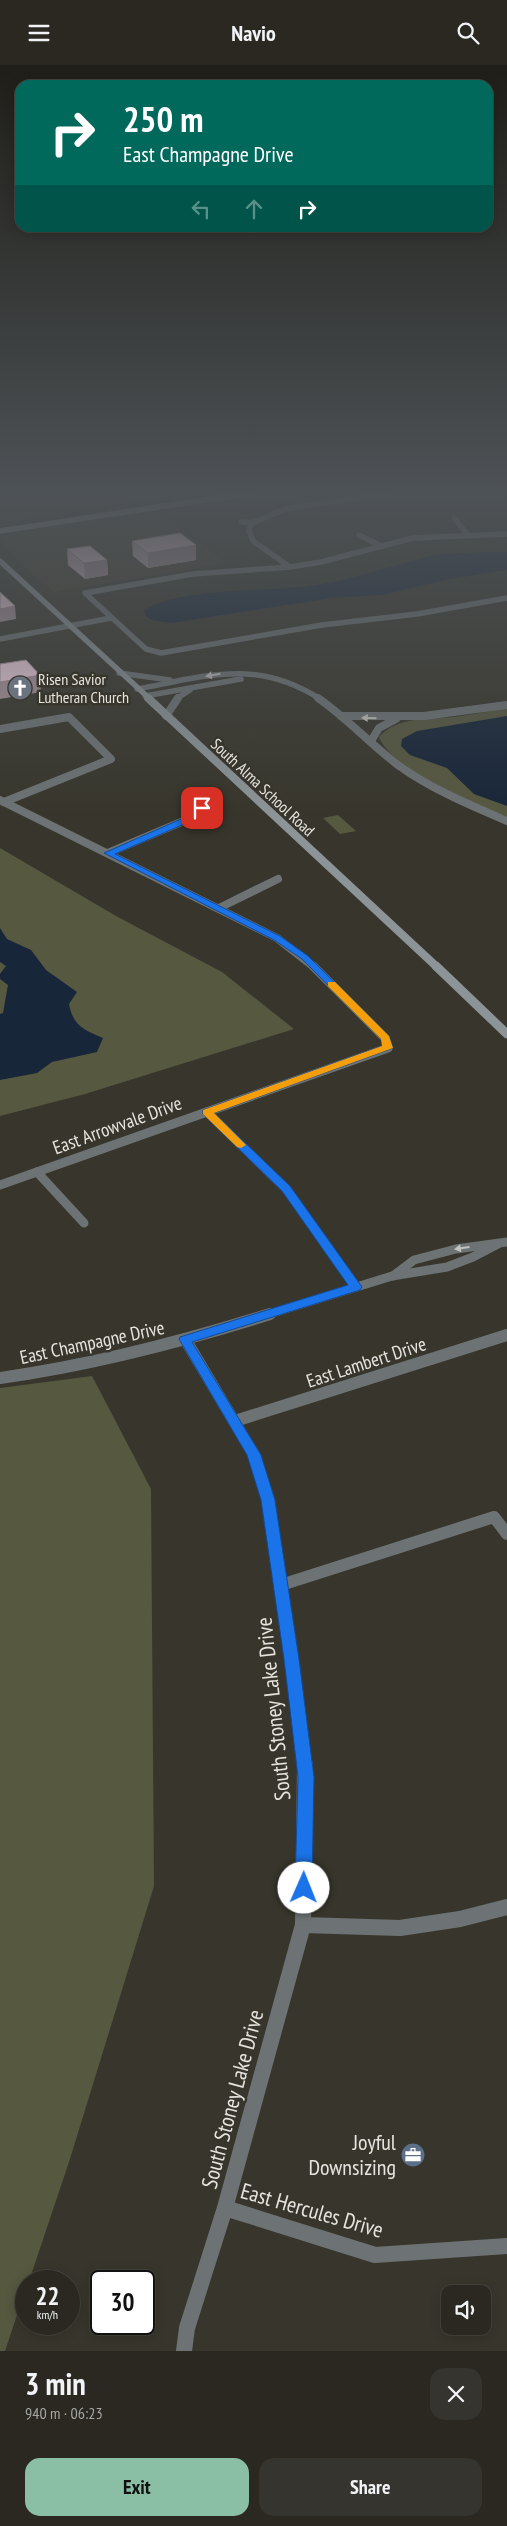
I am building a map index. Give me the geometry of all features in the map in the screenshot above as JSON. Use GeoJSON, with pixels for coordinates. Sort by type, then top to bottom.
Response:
{"type":"FeatureCollection","features":[{"type":"Feature","properties":{"kind":"main road","name":"South Alma School Road"},"geometry":{"type":"LineString","coordinates":[[41,599],[365,898],[507,1034]]}},
{"type":"Feature","properties":{"kind":"street"},"geometry":{"type":"LineString","coordinates":[[91,599],[146,649],[155,653],[322,625],[417,614],[503,599]]}},
{"type":"Feature","properties":{"kind":"street"},"geometry":{"type":"LineString","coordinates":[[0,639],[112,618]]}},
{"type":"Feature","properties":{"kind":"street"},"geometry":{"type":"LineString","coordinates":[[71,627],[95,627],[118,623]]}},
{"type":"Feature","properties":{"kind":"street"},"geometry":{"type":"LineString","coordinates":[[119,673],[168,680],[238,676],[270,682],[312,702],[324,704],[371,741],[386,756],[418,779],[458,801],[507,821]]}},
{"type":"Feature","properties":{"kind":"street"},"geometry":{"type":"LineString","coordinates":[[145,696],[238,676]]}},
{"type":"Feature","properties":{"kind":"street"},"geometry":{"type":"LineString","coordinates":[[193,679],[200,685]]}},
{"type":"Feature","properties":{"kind":"street"},"geometry":{"type":"LineString","coordinates":[[137,689],[193,679]]}},
{"type":"Feature","properties":{"kind":"street"},"geometry":{"type":"LineString","coordinates":[[166,716],[182,695],[200,685]]}},
{"type":"Feature","properties":{"kind":"street"},"geometry":{"type":"LineString","coordinates":[[341,716],[397,719],[471,712],[507,705]]}},
{"type":"Feature","properties":{"kind":"street"},"geometry":{"type":"LineString","coordinates":[[0,729],[69,717],[111,759],[2,801]]}},
{"type":"Feature","properties":{"kind":"street"},"geometry":{"type":"LineString","coordinates":[[371,741],[379,728],[397,719]]}},
{"type":"Feature","properties":{"kind":"street"},"geometry":{"type":"LineString","coordinates":[[2,801],[219,908],[278,879]]}},
{"type":"Feature","properties":{"kind":"street"},"geometry":{"type":"LineString","coordinates":[[108,853],[193,817],[202,808]]}},
{"type":"Feature","properties":{"kind":"street","name":"East Arrowvale Drive"},"geometry":{"type":"LineString","coordinates":[[0,1185],[388,1048],[385,1038],[305,957],[277,938],[219,908]]}},
{"type":"Feature","properties":{"kind":"street"},"geometry":{"type":"LineString","coordinates":[[207,1112],[286,1189],[356,1287]]}},
{"type":"Feature","properties":{"kind":"street"},"geometry":{"type":"LineString","coordinates":[[37,1172],[84,1223]]}},
{"type":"Feature","properties":{"kind":"street","name":"East Champagne Drive"},"geometry":{"type":"LineString","coordinates":[[392,1277],[414,1261],[440,1253],[503,1243]]}},
{"type":"Feature","properties":{"kind":"street","name":"East Champagne Drive"},"geometry":{"type":"LineString","coordinates":[[0,1378],[47,1373],[94,1363],[185,1339],[392,1277],[422,1274],[474,1259],[503,1243]]}},
{"type":"Feature","properties":{"kind":"street"},"geometry":{"type":"LineString","coordinates":[[440,1253],[451,1265]]}},
{"type":"Feature","properties":{"kind":"street","name":"East Lambert Drive"},"geometry":{"type":"LineString","coordinates":[[235,1421],[507,1335]]}},
{"type":"Feature","properties":{"kind":"street","name":"South Stoney Lake Drive"},"geometry":{"type":"LineString","coordinates":[[184,2351],[187,2328],[225,2208],[303,1925],[306,1777],[268,1500],[254,1455],[185,1339]]}},
{"type":"Feature","properties":{"kind":"street"},"geometry":{"type":"LineString","coordinates":[[281,1585],[494,1517],[507,1534]]}},
{"type":"Feature","properties":{"kind":"street"},"geometry":{"type":"LineString","coordinates":[[303,1925],[400,1928],[460,1919],[507,1907]]}},
{"type":"Feature","properties":{"kind":"street","name":"East Hercules Drive"},"geometry":{"type":"LineString","coordinates":[[225,2208],[375,2255],[507,2245]]}},
{"type":"Feature","properties":{"kind":"green space"},"geometry":{"type":"Polygon","coordinates":[[[507,708],[507,817],[416,773],[387,749],[379,737],[395,725],[404,722],[460,716],[507,708]]]}},
{"type":"Feature","properties":{"kind":"green space"},"geometry":{"type":"Polygon","coordinates":[[[338,815],[356,831],[340,834],[323,818],[338,815]]]}},
{"type":"Feature","properties":{"kind":"green space"},"geometry":{"type":"Polygon","coordinates":[[[0,848],[116,916],[222,972],[294,1029],[85,1094],[0,1116],[0,848]]]}},
{"type":"Feature","properties":{"kind":"green space"},"geometry":{"type":"Polygon","coordinates":[[[92,1376],[151,1489],[154,1886],[69,2162],[33,2270],[15,2270],[15,2321],[5,2351],[0,2351],[0,1388],[92,1376]]]}},
{"type":"Feature","properties":{"kind":"water"},"geometry":{"type":"Polygon","coordinates":[[[175,599],[328,599],[171,623],[146,617],[144,610],[175,599]]]}},
{"type":"Feature","properties":{"kind":"water"},"geometry":{"type":"Polygon","coordinates":[[[507,716],[507,806],[474,794],[447,768],[410,755],[401,746],[402,739],[417,731],[507,716]]]}},
{"type":"Feature","properties":{"kind":"water"},"geometry":{"type":"Polygon","coordinates":[[[0,928],[7,939],[31,950],[46,970],[77,992],[69,1004],[73,1017],[80,1026],[103,1038],[97,1052],[52,1062],[37,1073],[0,1080],[0,1014],[3,1013],[8,985],[0,979],[0,974],[6,966],[0,962],[0,928]]]}},
{"type":"Feature","properties":{"kind":"building"},"geometry":{"type":"Polygon","coordinates":[[[0,599],[7,599],[15,606],[0,609],[0,599]]]}},
{"type":"Feature","properties":{"kind":"building"},"geometry":{"type":"Polygon","coordinates":[[[26,660],[40,675],[0,682],[0,664],[26,660]]]}},
{"type":"Feature","properties":{"kind":"slow traffic"},"geometry":{"type":"LineString","coordinates":[[241,1145],[207,1112],[388,1048],[385,1038],[332,984]]}},
{"type":"Feature","properties":{"kind":"place","name":"Risen Savior Lutheran Church"},"geometry":{"type":"Point","coordinates":[20,688]}},
{"type":"Feature","properties":{"kind":"place","name":"Joyful Downsizing"},"geometry":{"type":"Point","coordinates":[413,2155]}},
{"type":"Feature","properties":{"kind":"route"},"geometry":{"type":"LineString","coordinates":[[202,808],[193,817],[108,853],[277,938],[305,957],[385,1038],[388,1048],[207,1112],[286,1189],[356,1287],[185,1339],[254,1455],[268,1500],[292,1659],[306,1777],[304,1888]]}}]}
